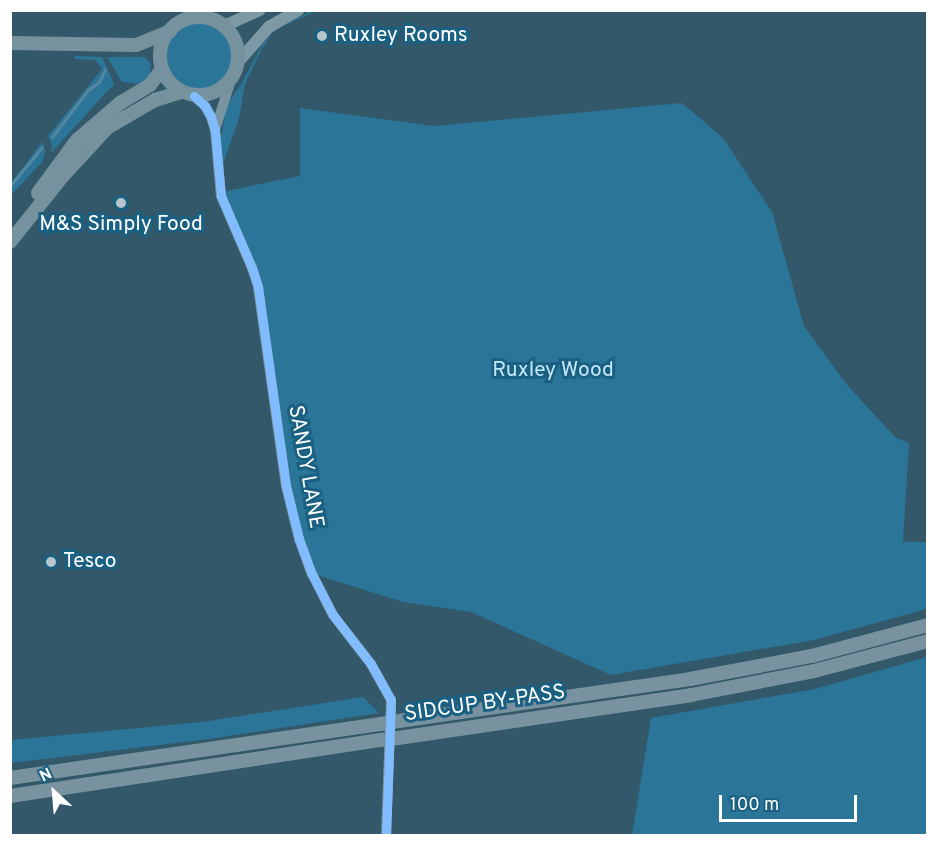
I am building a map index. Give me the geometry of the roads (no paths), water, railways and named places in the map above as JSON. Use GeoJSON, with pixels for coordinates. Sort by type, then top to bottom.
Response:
{"type":"FeatureCollection","features":[{"type":"Feature","properties":{"kind":"highway","name":"SIDCUP BY-PASS"},"geometry":{"type":"LineString","coordinates":[[10,778],[690,679],[812,656],[927,625]]}},
{"type":"Feature","properties":{"kind":"highway","name":"SIDCUP BY-PASS"},"geometry":{"type":"LineString","coordinates":[[10,796],[692,694],[814,671],[927,641]]}},
{"type":"Feature","properties":{"kind":"main road"},"geometry":{"type":"LineString","coordinates":[[10,242],[58,175],[77,140],[97,120],[150,85],[162,68],[160,50],[187,10]]}},
{"type":"Feature","properties":{"kind":"main road"},"geometry":{"type":"LineString","coordinates":[[10,44],[135,45],[198,17],[220,20],[260,10]]}},
{"type":"Feature","properties":{"kind":"main road"},"geometry":{"type":"LineString","coordinates":[[10,229],[26,209],[34,206],[58,175],[107,128],[155,100],[218,90],[231,80],[238,62],[269,27],[299,10]]}},
{"type":"Feature","properties":{"kind":"main road"},"geometry":{"type":"LineString","coordinates":[[220,20],[236,41],[238,62]]}},
{"type":"Feature","properties":{"kind":"main road"},"geometry":{"type":"LineString","coordinates":[[135,45],[151,54],[188,94]]}},
{"type":"Feature","properties":{"kind":"street","name":"SANDY LANE"},"geometry":{"type":"LineString","coordinates":[[215,130],[231,80]]}},
{"type":"Feature","properties":{"kind":"street","name":"SANDY LANE"},"geometry":{"type":"LineString","coordinates":[[188,94],[207,108],[215,130],[221,196],[252,268],[262,308],[286,486],[299,539],[312,574],[333,615],[371,664],[392,700],[386,836]]}},
{"type":"Feature","properties":{"kind":"waterway"},"geometry":{"type":"LineString","coordinates":[[52,137],[88,90],[99,82],[105,69]]}},
{"type":"Feature","properties":{"kind":"waterway"},"geometry":{"type":"LineString","coordinates":[[10,186],[42,147]]}},
{"type":"Feature","properties":{"kind":"place","name":"Ruxley Rooms"},"geometry":{"type":"Point","coordinates":[322,36]}},
{"type":"Feature","properties":{"kind":"place","name":"M&S Simply Food"},"geometry":{"type":"Point","coordinates":[121,203]}},
{"type":"Feature","properties":{"kind":"place","name":"Tesco"},"geometry":{"type":"Point","coordinates":[51,562]}},
{"type":"Feature","properties":{"kind":"park label","name":"Ruxley Wood"},"geometry":{"type":"Point","coordinates":[553,371]}}]}
